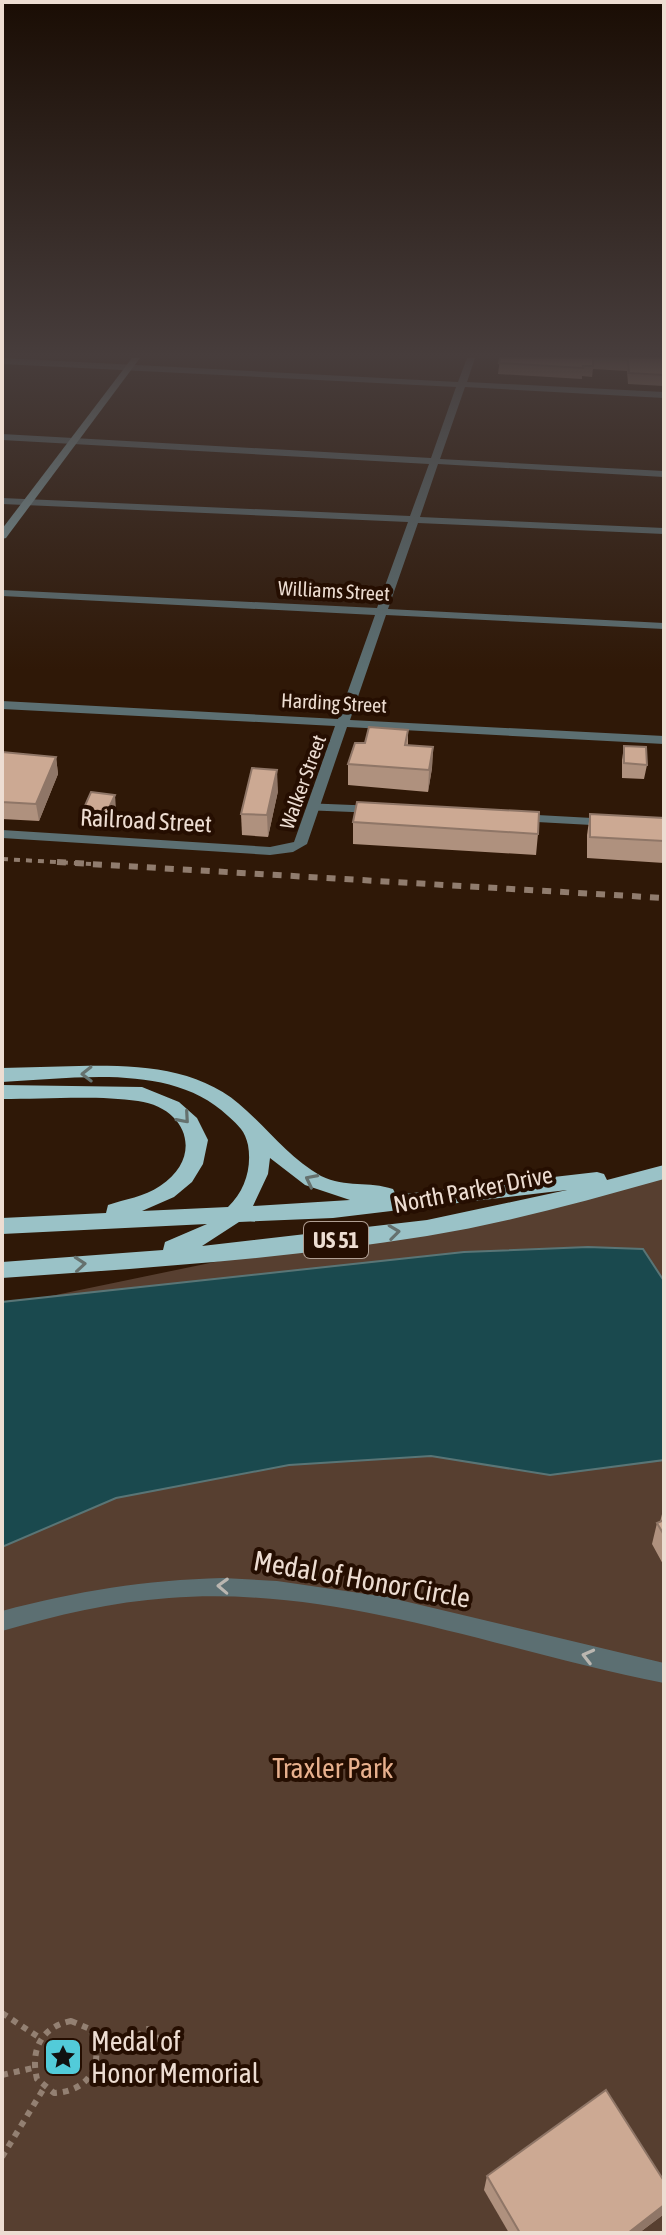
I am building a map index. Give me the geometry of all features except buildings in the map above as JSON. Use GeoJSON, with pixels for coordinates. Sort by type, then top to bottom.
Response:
{"type":"FeatureCollection","features":[{"type":"Feature","properties":{"kind":"main road"},"geometry":{"type":"LineString","coordinates":[[2,536],[58,462]]}},
{"type":"Feature","properties":{"kind":"main road"},"geometry":{"type":"LineString","coordinates":[[2,1075],[108,1074],[185,1081],[210,1091],[237,1111],[292,1169],[311,1182],[336,1190],[370,1195],[409,1192],[470,1194]]}},
{"type":"Feature","properties":{"kind":"main road"},"geometry":{"type":"LineString","coordinates":[[2,1092],[117,1091],[150,1096],[184,1115],[196,1136],[197,1150],[187,1177],[173,1190],[144,1205],[2,1225]]}},
{"type":"Feature","properties":{"kind":"main road"},"geometry":{"type":"LineString","coordinates":[[119,1261],[195,1242],[233,1216],[247,1201],[257,1183],[261,1152],[254,1130]]}},
{"type":"Feature","properties":{"kind":"main road","name":"North Parker Drive"},"geometry":{"type":"LineString","coordinates":[[2,1225],[333,1210],[664,1170]]}},
{"type":"Feature","properties":{"kind":"main road","name":"North Parker Drive"},"geometry":{"type":"LineString","coordinates":[[2,1270],[224,1253],[427,1228],[540,1205],[664,1170]]}},
{"type":"Feature","properties":{"kind":"street","name":"Walker Street"},"geometry":{"type":"LineString","coordinates":[[288,849],[302,841],[315,807],[433,462]]}},
{"type":"Feature","properties":{"kind":"street"},"geometry":{"type":"LineString","coordinates":[[456,462],[664,474]]}},
{"type":"Feature","properties":{"kind":"street"},"geometry":{"type":"LineString","coordinates":[[2,501],[664,531]]}},
{"type":"Feature","properties":{"kind":"street","name":"Williams Street"},"geometry":{"type":"LineString","coordinates":[[2,593],[664,626]]}},
{"type":"Feature","properties":{"kind":"street","name":"Harding Street"},"geometry":{"type":"LineString","coordinates":[[2,705],[664,740]]}},
{"type":"Feature","properties":{"kind":"street","name":"Railroad Street"},"geometry":{"type":"LineString","coordinates":[[2,834],[288,849]]}},
{"type":"Feature","properties":{"kind":"street","name":"Medal of Honor Circle"},"geometry":{"type":"LineString","coordinates":[[2,1621],[52,1606],[152,1588],[207,1585],[258,1587],[331,1596],[446,1619],[664,1673]]}},
{"type":"Feature","properties":{"kind":"lane"},"geometry":{"type":"LineString","coordinates":[[315,807],[378,810]]}},
{"type":"Feature","properties":{"kind":"lane"},"geometry":{"type":"LineString","coordinates":[[521,818],[616,823]]}},
{"type":"Feature","properties":{"kind":"path"},"geometry":{"type":"LineString","coordinates":[[2,2013],[41,2038]]}},
{"type":"Feature","properties":{"kind":"path"},"geometry":{"type":"LineString","coordinates":[[71,2021],[90,2029],[99,2049],[94,2073],[77,2091],[54,2093],[44,2088],[33,2068],[33,2055],[41,2038],[51,2027],[71,2021]]}},
{"type":"Feature","properties":{"kind":"path"},"geometry":{"type":"LineString","coordinates":[[99,2049],[141,2039]]}},
{"type":"Feature","properties":{"kind":"path"},"geometry":{"type":"LineString","coordinates":[[2,2075],[33,2068]]}},
{"type":"Feature","properties":{"kind":"path"},"geometry":{"type":"LineString","coordinates":[[2,2157],[44,2088]]}},
{"type":"Feature","properties":{"kind":"green space","name":"Traxler Park"},"geometry":{"type":"Polygon","coordinates":[[[664,1172],[664,2233],[2,2233],[2,1302],[46,1297],[306,1243],[427,1228],[664,1172]]]}},
{"type":"Feature","properties":{"kind":"water"},"geometry":{"type":"Polygon","coordinates":[[[588,1247],[643,1249],[664,1281],[664,1460],[550,1475],[431,1456],[289,1465],[116,1498],[2,1547],[2,1302],[464,1252],[588,1247]]]}},
{"type":"Feature","properties":{"kind":"railway"},"geometry":{"type":"LineString","coordinates":[[2,859],[86,864]]}},
{"type":"Feature","properties":{"kind":"railway"},"geometry":{"type":"LineString","coordinates":[[57,862],[86,864]]}},
{"type":"Feature","properties":{"kind":"railway"},"geometry":{"type":"LineString","coordinates":[[86,864],[91,864]]}},
{"type":"Feature","properties":{"kind":"railway"},"geometry":{"type":"LineString","coordinates":[[86,864],[664,898]]}},
{"type":"Feature","properties":{"kind":"place","name":"Medal of Honor Memorial"},"geometry":{"type":"Point","coordinates":[63,2057]}}]}
